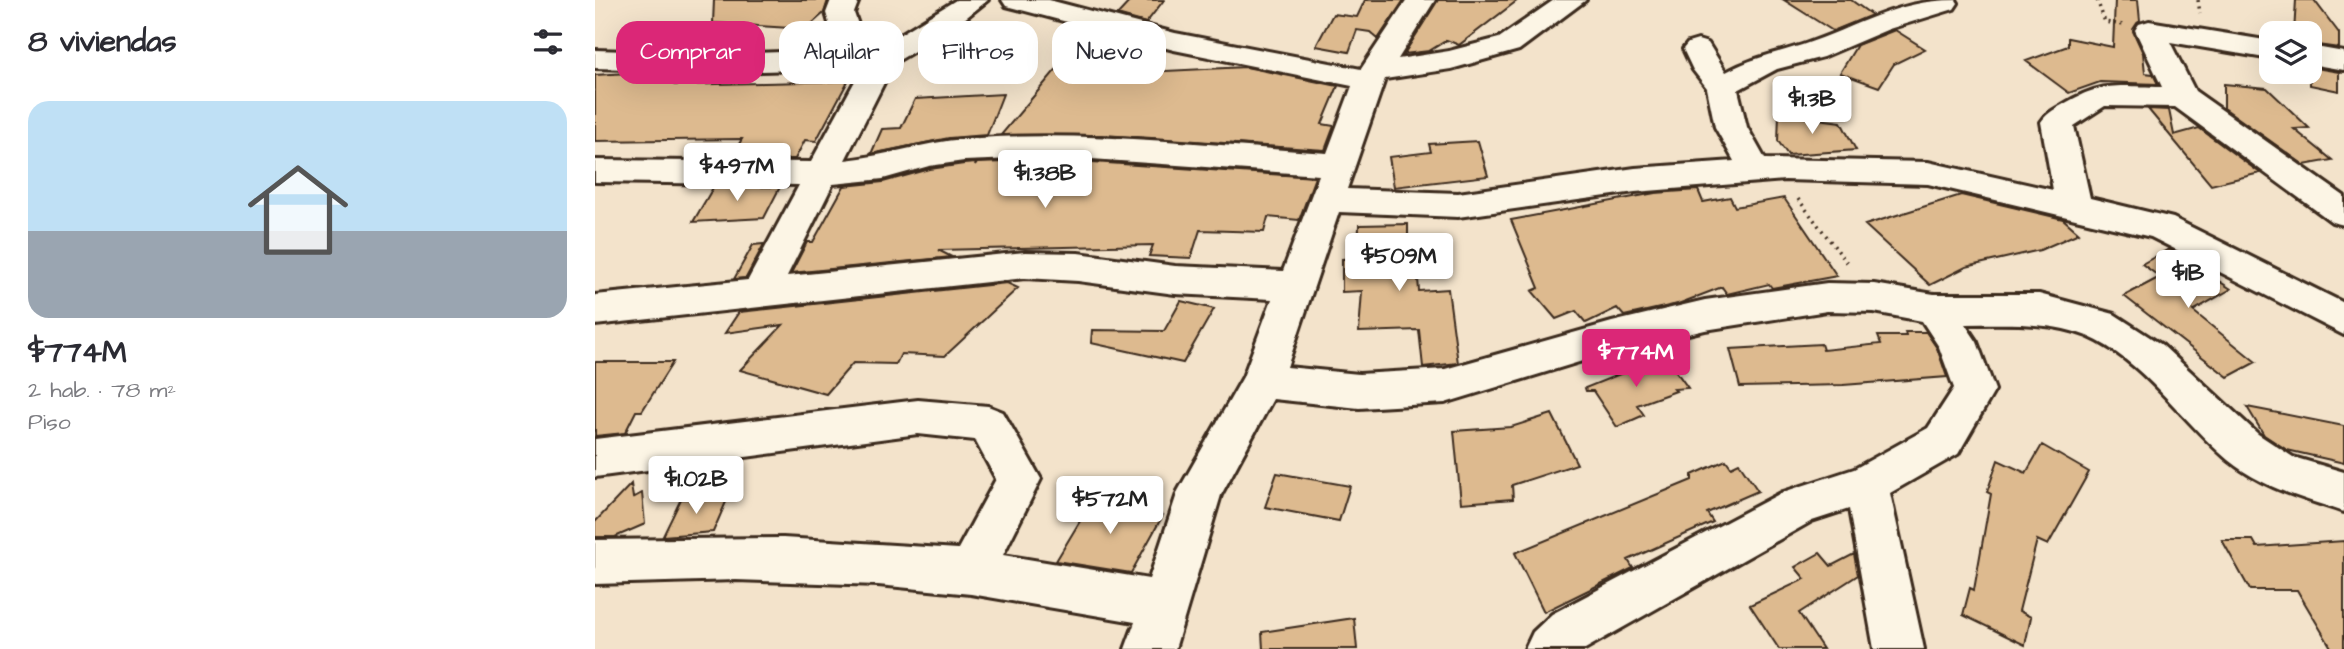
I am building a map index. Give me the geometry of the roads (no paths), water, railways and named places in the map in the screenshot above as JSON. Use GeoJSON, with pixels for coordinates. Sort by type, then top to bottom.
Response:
{"type":"FeatureCollection","features":[{"type":"Feature","properties":{"kind":"street"},"geometry":{"type":"LineString","coordinates":[[845,0],[841,13],[846,21]]}},
{"type":"Feature","properties":{"kind":"street"},"geometry":{"type":"LineString","coordinates":[[904,41],[942,23],[974,0]]}},
{"type":"Feature","properties":{"kind":"street"},"geometry":{"type":"LineString","coordinates":[[1016,0],[1174,41],[1373,76],[1451,61],[1509,44],[1572,0]]}},
{"type":"Feature","properties":{"kind":"street"},"geometry":{"type":"LineString","coordinates":[[1150,649],[1200,491],[1262,381],[1373,76],[1421,0]]}},
{"type":"Feature","properties":{"kind":"street"},"geometry":{"type":"LineString","coordinates":[[1722,86],[1766,63],[1813,51],[1879,23],[1944,3]]}},
{"type":"Feature","properties":{"kind":"street"},"geometry":{"type":"LineString","coordinates":[[2259,48],[2149,30],[2182,97],[2344,212]]}},
{"type":"Feature","properties":{"kind":"street"},"geometry":{"type":"LineString","coordinates":[[1699,48],[1708,70],[1722,86],[1731,127],[1770,170]]}},
{"type":"Feature","properties":{"kind":"street"},"geometry":{"type":"LineString","coordinates":[[2322,57],[2344,61]]}},
{"type":"Feature","properties":{"kind":"street"},"geometry":{"type":"LineString","coordinates":[[595,59],[727,63],[779,61]]}},
{"type":"Feature","properties":{"kind":"street"},"geometry":{"type":"LineString","coordinates":[[759,294],[823,174],[859,84]]}},
{"type":"Feature","properties":{"kind":"street"},"geometry":{"type":"LineString","coordinates":[[2075,206],[2067,179],[2057,122],[2099,96],[2182,97]]}},
{"type":"Feature","properties":{"kind":"street"},"geometry":{"type":"LineString","coordinates":[[595,171],[823,174],[883,168],[927,155],[964,150],[1063,146],[1333,183],[1458,205],[1635,180],[1770,170],[1928,173],[2161,227],[2344,320]]}},
{"type":"Feature","properties":{"kind":"street"},"geometry":{"type":"LineString","coordinates":[[595,310],[1025,265],[1078,267],[1175,279],[1296,286]]}},
{"type":"Feature","properties":{"kind":"street"},"geometry":{"type":"LineString","coordinates":[[1262,381],[1359,391],[1445,386],[1612,337],[1705,315],[1827,297],[1874,298],[1934,309],[2039,309],[2100,325],[2148,356],[2243,447],[2280,472],[2344,492]]}},
{"type":"Feature","properties":{"kind":"street"},"geometry":{"type":"LineString","coordinates":[[1550,649],[1569,631],[1799,506],[1866,484],[1943,442],[1975,390],[1957,342],[1934,309]]}},
{"type":"Feature","properties":{"kind":"street"},"geometry":{"type":"LineString","coordinates":[[595,458],[918,417],[988,424],[1019,479],[970,572]]}},
{"type":"Feature","properties":{"kind":"street"},"geometry":{"type":"LineString","coordinates":[[1866,484],[1899,649]]}},
{"type":"Feature","properties":{"kind":"street"},"geometry":{"type":"LineString","coordinates":[[595,562],[735,557],[970,572],[1165,604]]}}]}
